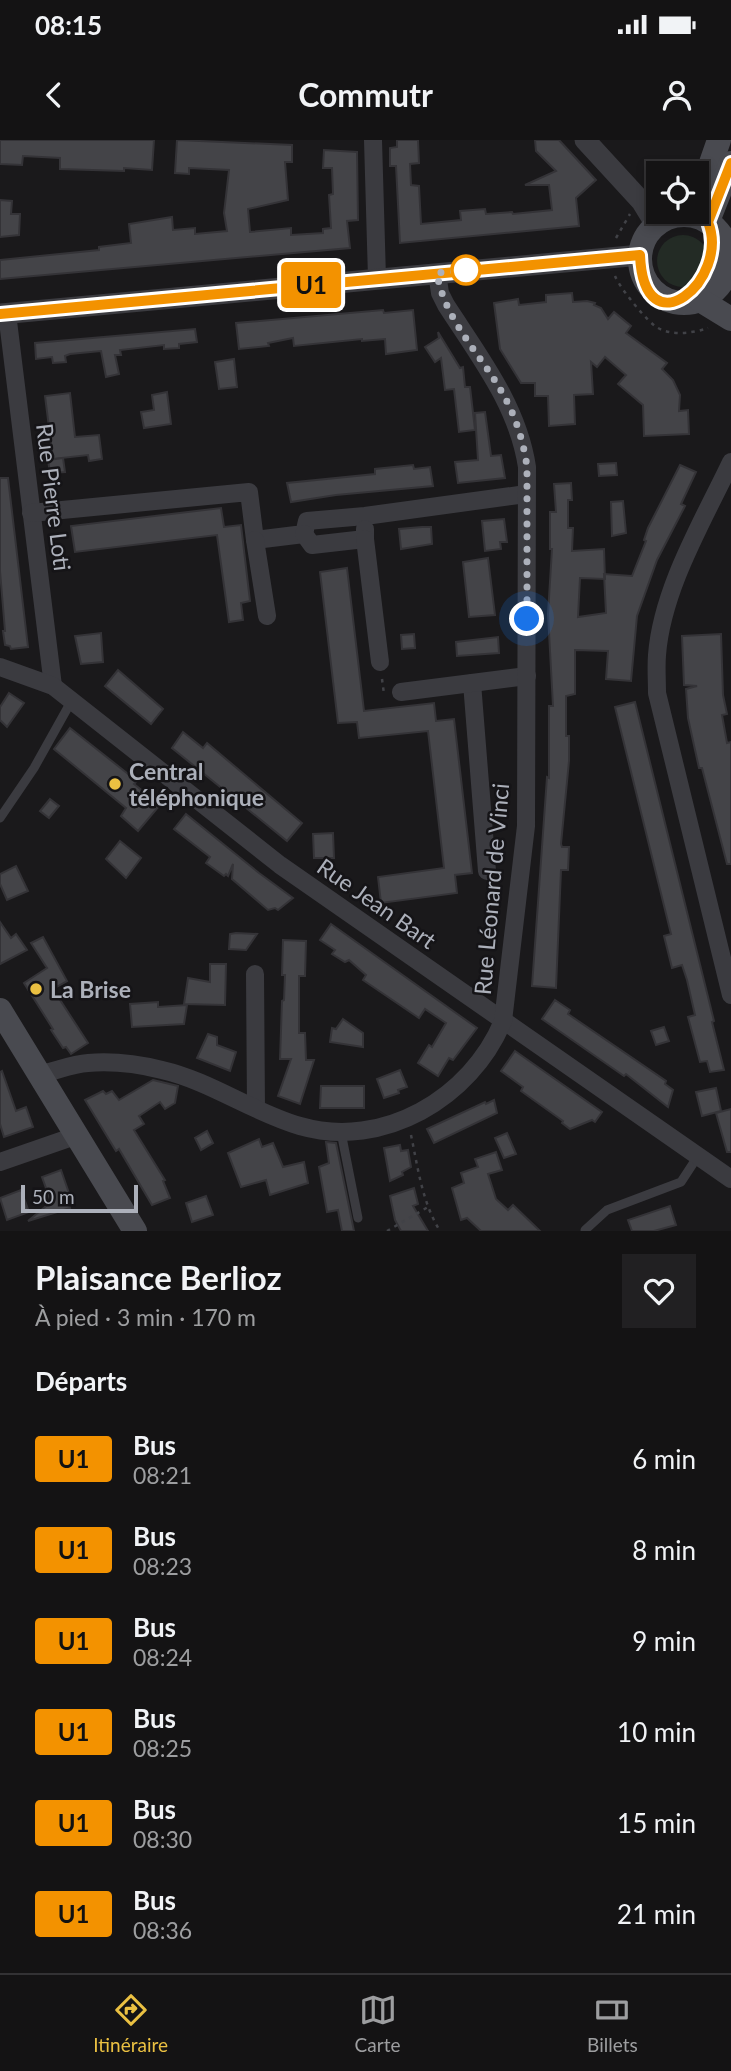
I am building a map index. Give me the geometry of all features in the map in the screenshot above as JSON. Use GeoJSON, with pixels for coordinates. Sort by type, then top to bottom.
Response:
{"type":"FeatureCollection","features":[{"type":"Feature","properties":{"kind":"main road"},"geometry":{"type":"LineString","coordinates":[[709,175],[719,140]]}},
{"type":"Feature","properties":{"kind":"main road"},"geometry":{"type":"LineString","coordinates":[[709,197],[731,163]]}},
{"type":"Feature","properties":{"kind":"main road"},"geometry":{"type":"LineString","coordinates":[[656,225],[643,244],[641,268],[653,290],[663,298],[687,303],[710,295],[728,261],[704,224]]}},
{"type":"Feature","properties":{"kind":"main road"},"geometry":{"type":"LineString","coordinates":[[700,300],[722,323]]}},
{"type":"Feature","properties":{"kind":"main road"},"geometry":{"type":"LineString","coordinates":[[0,1010],[135,1231]]}},
{"type":"Feature","properties":{"kind":"street"},"geometry":{"type":"LineString","coordinates":[[373,140],[377,278]]}},
{"type":"Feature","properties":{"kind":"street"},"geometry":{"type":"LineString","coordinates":[[585,140],[642,202],[656,225]]}},
{"type":"Feature","properties":{"kind":"street"},"geometry":{"type":"LineString","coordinates":[[4,314],[640,255]]}},
{"type":"Feature","properties":{"kind":"street","name":"Rue Léonard de Vinci"},"geometry":{"type":"LineString","coordinates":[[41,1074],[87,1063],[131,1064],[163,1070],[195,1080],[301,1126],[341,1132],[396,1123],[447,1097],[475,1070],[495,1042],[503,1021],[526,826],[527,467],[525,449],[505,397],[446,305],[440,293],[437,273]]}},
{"type":"Feature","properties":{"kind":"street","name":"Rue Pierre Loti"},"geometry":{"type":"LineString","coordinates":[[4,314],[53,685]]}},
{"type":"Feature","properties":{"kind":"street"},"geometry":{"type":"LineString","coordinates":[[731,462],[674,584],[657,655],[657,693],[731,995]]}},
{"type":"Feature","properties":{"kind":"street"},"geometry":{"type":"LineString","coordinates":[[31,513],[249,492],[267,616]]}},
{"type":"Feature","properties":{"kind":"street"},"geometry":{"type":"LineString","coordinates":[[365,539],[312,545],[304,534],[307,520],[365,516],[526,494]]}},
{"type":"Feature","properties":{"kind":"street"},"geometry":{"type":"LineString","coordinates":[[365,516],[365,539],[380,662]]}},
{"type":"Feature","properties":{"kind":"street"},"geometry":{"type":"LineString","coordinates":[[255,540],[304,534]]}},
{"type":"Feature","properties":{"kind":"street","name":"Rue Jean Bart"},"geometry":{"type":"LineString","coordinates":[[0,667],[53,685],[280,865],[731,1179]]}},
{"type":"Feature","properties":{"kind":"street"},"geometry":{"type":"LineString","coordinates":[[401,692],[527,676]]}},
{"type":"Feature","properties":{"kind":"street","name":"Rue Léonard de Vinci"},"geometry":{"type":"LineString","coordinates":[[472,683],[487,871]]}},
{"type":"Feature","properties":{"kind":"street"},"geometry":{"type":"LineString","coordinates":[[255,974],[256,1108]]}},
{"type":"Feature","properties":{"kind":"street"},"geometry":{"type":"LineString","coordinates":[[0,1162],[78,1135]]}},
{"type":"Feature","properties":{"kind":"lane"},"geometry":{"type":"LineString","coordinates":[[0,818],[34,768],[72,700]]}},
{"type":"Feature","properties":{"kind":"lane"},"geometry":{"type":"LineString","coordinates":[[341,1132],[358,1218]]}},
{"type":"Feature","properties":{"kind":"lane"},"geometry":{"type":"LineString","coordinates":[[585,1230],[607,1210],[681,1182],[698,1156]]}},
{"type":"Feature","properties":{"kind":"path"},"geometry":{"type":"LineString","coordinates":[[642,202],[626,218],[616,236],[614,275],[621,289],[658,328],[681,333],[722,323]]}},
{"type":"Feature","properties":{"kind":"path"},"geometry":{"type":"LineString","coordinates":[[410,1128],[428,1207],[440,1231]]}},
{"type":"Feature","properties":{"kind":"path"},"geometry":{"type":"LineString","coordinates":[[387,1231],[428,1207]]}},
{"type":"Feature","properties":{"kind":"shaded area"},"geometry":{"type":"Polygon","coordinates":[[[683,235],[702,242],[709,261],[702,280],[683,287],[664,280],[657,261],[664,242],[683,235]]]}},
{"type":"Feature","properties":{"kind":"building"},"geometry":{"type":"Polygon","coordinates":[[[0,140],[154,140],[152,170],[60,169],[60,158],[23,156],[22,165],[0,164],[0,140]]]}},
{"type":"Feature","properties":{"kind":"building"},"geometry":{"type":"Polygon","coordinates":[[[177,140],[292,145],[292,162],[285,162],[288,200],[248,209],[250,232],[291,228],[291,235],[323,233],[323,229],[331,228],[329,195],[333,194],[332,168],[323,168],[324,150],[357,152],[358,220],[347,221],[350,248],[0,279],[0,260],[99,250],[99,247],[131,243],[129,224],[172,217],[173,230],[195,228],[195,234],[227,231],[224,213],[229,170],[189,168],[189,174],[175,173],[177,140]]]}},
{"type":"Feature","properties":{"kind":"building"},"geometry":{"type":"Polygon","coordinates":[[[397,140],[418,140],[419,163],[410,164],[411,185],[419,186],[421,224],[461,220],[460,211],[485,209],[486,214],[513,214],[552,210],[549,185],[525,185],[556,171],[536,151],[535,140],[559,140],[596,180],[576,198],[579,226],[400,243],[396,166],[390,166],[390,148],[397,147],[397,140]]]}},
{"type":"Feature","properties":{"kind":"building"},"geometry":{"type":"Polygon","coordinates":[[[0,200],[12,201],[11,214],[20,214],[19,235],[0,237],[0,200]]]}},
{"type":"Feature","properties":{"kind":"building"},"geometry":{"type":"Polygon","coordinates":[[[572,293],[573,302],[595,303],[608,319],[614,312],[631,326],[626,333],[667,363],[662,369],[673,380],[680,395],[679,411],[688,410],[689,434],[644,436],[643,405],[618,384],[626,375],[605,357],[597,367],[591,362],[593,394],[574,395],[575,424],[549,426],[548,396],[535,396],[535,383],[521,383],[500,349],[494,303],[518,299],[519,305],[546,302],[546,295],[572,293]]]}},
{"type":"Feature","properties":{"kind":"building"},"geometry":{"type":"Polygon","coordinates":[[[383,310],[384,313],[413,310],[417,350],[386,354],[385,339],[294,346],[293,338],[268,343],[269,346],[239,349],[236,323],[383,310]]]}},
{"type":"Feature","properties":{"kind":"building"},"geometry":{"type":"Polygon","coordinates":[[[195,329],[197,342],[179,344],[179,348],[164,349],[164,345],[120,350],[121,355],[115,355],[119,374],[106,377],[101,351],[70,354],[65,356],[66,362],[53,363],[52,357],[36,359],[35,343],[195,329]]]}},
{"type":"Feature","properties":{"kind":"building"},"geometry":{"type":"Polygon","coordinates":[[[438,332],[460,368],[463,367],[465,387],[470,387],[475,430],[459,432],[454,389],[445,390],[441,358],[435,362],[425,347],[439,338],[438,332]]]}},
{"type":"Feature","properties":{"kind":"building"},"geometry":{"type":"Polygon","coordinates":[[[234,359],[237,387],[219,389],[215,362],[234,359]]]}},
{"type":"Feature","properties":{"kind":"building"},"geometry":{"type":"Polygon","coordinates":[[[167,392],[171,424],[144,428],[141,412],[154,410],[152,395],[167,392]]]}},
{"type":"Feature","properties":{"kind":"building"},"geometry":{"type":"Polygon","coordinates":[[[70,393],[75,437],[99,435],[102,459],[89,461],[88,455],[53,459],[45,396],[70,393]]]}},
{"type":"Feature","properties":{"kind":"building"},"geometry":{"type":"Polygon","coordinates":[[[485,412],[491,456],[501,455],[505,478],[458,483],[455,462],[478,460],[475,413],[485,412]]]}},
{"type":"Feature","properties":{"kind":"building"},"geometry":{"type":"Polygon","coordinates":[[[63,458],[65,472],[50,473],[48,460],[63,458]]]}},
{"type":"Feature","properties":{"kind":"building"},"geometry":{"type":"Polygon","coordinates":[[[616,463],[617,475],[599,476],[598,464],[616,463]]]}},
{"type":"Feature","properties":{"kind":"building"},"geometry":{"type":"Polygon","coordinates":[[[413,465],[414,469],[430,467],[433,486],[291,502],[287,483],[375,474],[375,469],[413,465]]]}},
{"type":"Feature","properties":{"kind":"building"},"geometry":{"type":"Polygon","coordinates":[[[680,465],[696,472],[681,504],[685,506],[657,560],[637,616],[631,681],[606,679],[608,651],[575,650],[575,694],[566,696],[569,761],[561,844],[562,847],[569,847],[568,870],[561,870],[556,988],[532,986],[547,777],[549,778],[549,706],[553,706],[548,614],[552,549],[550,512],[556,512],[554,484],[571,483],[572,500],[568,500],[568,528],[573,528],[572,551],[604,549],[605,574],[632,576],[646,541],[644,540],[648,528],[680,465]],[[580,578],[578,617],[606,613],[604,579],[580,578]]]}},
{"type":"Feature","properties":{"kind":"building"},"geometry":{"type":"Polygon","coordinates":[[[0,478],[8,478],[28,647],[11,649],[5,645],[3,631],[0,478]]]}},
{"type":"Feature","properties":{"kind":"building"},"geometry":{"type":"Polygon","coordinates":[[[623,501],[626,533],[612,536],[611,502],[623,501]]]}},
{"type":"Feature","properties":{"kind":"building"},"geometry":{"type":"Polygon","coordinates":[[[221,508],[224,527],[241,525],[250,601],[241,603],[243,620],[229,622],[217,535],[75,552],[71,526],[221,508]]]}},
{"type":"Feature","properties":{"kind":"building"},"geometry":{"type":"Polygon","coordinates":[[[504,519],[507,542],[500,542],[501,549],[485,551],[482,521],[504,519]]]}},
{"type":"Feature","properties":{"kind":"building"},"geometry":{"type":"Polygon","coordinates":[[[431,527],[432,544],[401,549],[399,529],[431,527]]]}},
{"type":"Feature","properties":{"kind":"building"},"geometry":{"type":"Polygon","coordinates":[[[488,558],[495,615],[469,617],[463,562],[488,558]]]}},
{"type":"Feature","properties":{"kind":"building"},"geometry":{"type":"Polygon","coordinates":[[[347,568],[364,711],[434,703],[436,721],[454,719],[472,873],[455,875],[457,893],[381,903],[378,877],[444,868],[428,731],[359,738],[357,722],[338,723],[320,572],[347,568]]]}},
{"type":"Feature","properties":{"kind":"building"},"geometry":{"type":"Polygon","coordinates":[[[101,633],[103,662],[81,664],[75,636],[101,633]]]}},
{"type":"Feature","properties":{"kind":"building"},"geometry":{"type":"Polygon","coordinates":[[[414,634],[415,648],[402,649],[401,635],[414,634]]]}},
{"type":"Feature","properties":{"kind":"building"},"geometry":{"type":"Polygon","coordinates":[[[721,634],[723,695],[727,714],[722,715],[727,743],[731,742],[731,864],[727,864],[702,768],[699,768],[688,718],[686,689],[697,686],[684,685],[682,636],[721,634]]]}},
{"type":"Feature","properties":{"kind":"building"},"geometry":{"type":"Polygon","coordinates":[[[498,637],[499,653],[457,656],[456,642],[498,637]]]}},
{"type":"Feature","properties":{"kind":"building"},"geometry":{"type":"Polygon","coordinates":[[[118,670],[163,709],[151,724],[105,686],[118,670]]]}},
{"type":"Feature","properties":{"kind":"building"},"geometry":{"type":"Polygon","coordinates":[[[9,693],[24,703],[7,727],[0,720],[0,707],[9,693]]]}},
{"type":"Feature","properties":{"kind":"building"},"geometry":{"type":"Polygon","coordinates":[[[635,702],[724,1070],[710,1072],[707,1061],[700,1062],[688,1017],[695,1015],[687,980],[682,965],[672,968],[664,936],[671,934],[615,707],[635,702]]]}},
{"type":"Feature","properties":{"kind":"building","name":"Central téléphonique"},"geometry":{"type":"Polygon","coordinates":[[[70,728],[137,781],[134,784],[160,805],[138,831],[121,816],[126,808],[54,749],[70,728]]]}},
{"type":"Feature","properties":{"kind":"building"},"geometry":{"type":"Polygon","coordinates":[[[183,732],[203,748],[207,743],[302,823],[287,841],[172,748],[183,732]]]}},
{"type":"Feature","properties":{"kind":"building"},"geometry":{"type":"Polygon","coordinates":[[[50,799],[59,806],[49,818],[40,811],[50,799]]]}},
{"type":"Feature","properties":{"kind":"building"},"geometry":{"type":"Polygon","coordinates":[[[186,814],[293,898],[278,910],[268,910],[232,879],[233,864],[228,876],[224,876],[206,863],[210,857],[174,829],[186,814]]]}},
{"type":"Feature","properties":{"kind":"building"},"geometry":{"type":"Polygon","coordinates":[[[333,833],[334,858],[314,858],[313,834],[333,833]]]}},
{"type":"Feature","properties":{"kind":"building"},"geometry":{"type":"Polygon","coordinates":[[[120,841],[141,858],[126,878],[106,859],[120,841]]]}},
{"type":"Feature","properties":{"kind":"building"},"geometry":{"type":"Polygon","coordinates":[[[16,866],[28,891],[7,900],[0,884],[0,874],[16,866]]]}},
{"type":"Feature","properties":{"kind":"building"},"geometry":{"type":"Polygon","coordinates":[[[0,922],[11,938],[16,934],[27,950],[0,964],[0,922]]]}},
{"type":"Feature","properties":{"kind":"building"},"geometry":{"type":"Polygon","coordinates":[[[331,924],[477,1028],[453,1060],[449,1058],[438,1076],[418,1063],[429,1045],[432,1047],[446,1023],[425,1009],[419,1018],[363,980],[366,975],[349,960],[345,962],[332,954],[335,950],[320,940],[331,924]]]}},
{"type":"Feature","properties":{"kind":"building"},"geometry":{"type":"Polygon","coordinates":[[[230,934],[257,934],[246,950],[229,949],[230,934]]]}},
{"type":"Feature","properties":{"kind":"building"},"geometry":{"type":"Polygon","coordinates":[[[43,937],[67,981],[53,989],[88,1043],[71,1054],[66,1047],[63,1048],[51,1030],[53,1029],[24,983],[47,968],[31,943],[43,937]]]}},
{"type":"Feature","properties":{"kind":"building"},"geometry":{"type":"Polygon","coordinates":[[[283,940],[306,941],[305,976],[299,976],[299,1033],[305,1033],[306,1060],[314,1060],[300,1104],[278,1096],[291,1059],[280,1059],[285,975],[282,975],[283,940]]]}},
{"type":"Feature","properties":{"kind":"building"},"geometry":{"type":"Polygon","coordinates":[[[210,964],[226,964],[225,1005],[184,1004],[188,978],[210,982],[210,964]]]}},
{"type":"Feature","properties":{"kind":"building"},"geometry":{"type":"Polygon","coordinates":[[[555,1000],[570,1010],[568,1014],[666,1081],[665,1084],[673,1090],[668,1107],[626,1074],[624,1076],[542,1019],[555,1000]]]}},
{"type":"Feature","properties":{"kind":"building"},"geometry":{"type":"Polygon","coordinates":[[[158,1002],[158,1007],[187,1005],[184,1024],[132,1027],[130,1004],[158,1002]]]}},
{"type":"Feature","properties":{"kind":"building"},"geometry":{"type":"Polygon","coordinates":[[[343,1019],[363,1033],[363,1047],[330,1042],[332,1028],[336,1029],[343,1019]]]}},
{"type":"Feature","properties":{"kind":"building"},"geometry":{"type":"Polygon","coordinates":[[[664,1027],[669,1041],[656,1045],[651,1031],[664,1027]]]}},
{"type":"Feature","properties":{"kind":"building"},"geometry":{"type":"Polygon","coordinates":[[[208,1034],[217,1037],[217,1045],[236,1052],[230,1071],[197,1058],[208,1034]]]}},
{"type":"Feature","properties":{"kind":"building"},"geometry":{"type":"Polygon","coordinates":[[[515,1051],[602,1112],[595,1122],[592,1120],[570,1129],[521,1091],[523,1087],[501,1071],[515,1051]]]}},
{"type":"Feature","properties":{"kind":"building"},"geometry":{"type":"Polygon","coordinates":[[[400,1070],[407,1087],[384,1098],[377,1079],[400,1070]]]}},
{"type":"Feature","properties":{"kind":"building"},"geometry":{"type":"Polygon","coordinates":[[[2,1071],[16,1111],[26,1107],[33,1127],[4,1137],[0,1124],[2,1071]]]}},
{"type":"Feature","properties":{"kind":"building"},"geometry":{"type":"Polygon","coordinates":[[[153,1080],[178,1086],[175,1103],[165,1109],[160,1102],[139,1116],[144,1124],[134,1130],[165,1180],[163,1181],[170,1198],[152,1205],[119,1149],[116,1151],[85,1100],[103,1091],[106,1094],[112,1091],[119,1100],[153,1080]]]}},
{"type":"Feature","properties":{"kind":"building"},"geometry":{"type":"Polygon","coordinates":[[[321,1086],[364,1086],[364,1108],[320,1108],[321,1086]]]}},
{"type":"Feature","properties":{"kind":"building"},"geometry":{"type":"Polygon","coordinates":[[[716,1088],[721,1111],[702,1116],[696,1092],[716,1088]]]}},
{"type":"Feature","properties":{"kind":"building"},"geometry":{"type":"Polygon","coordinates":[[[494,1100],[497,1113],[434,1143],[427,1129],[494,1100]]]}},
{"type":"Feature","properties":{"kind":"building"},"geometry":{"type":"Polygon","coordinates":[[[731,1109],[731,1152],[727,1152],[716,1113],[731,1109]]]}},
{"type":"Feature","properties":{"kind":"building"},"geometry":{"type":"Polygon","coordinates":[[[207,1131],[213,1143],[201,1150],[195,1138],[207,1131]]]}},
{"type":"Feature","properties":{"kind":"building"},"geometry":{"type":"Polygon","coordinates":[[[507,1133],[516,1154],[504,1158],[495,1138],[507,1133]]]}},
{"type":"Feature","properties":{"kind":"building"},"geometry":{"type":"Polygon","coordinates":[[[259,1139],[262,1147],[273,1143],[283,1167],[304,1162],[308,1183],[270,1195],[266,1180],[241,1187],[228,1153],[259,1139]]]}},
{"type":"Feature","properties":{"kind":"building"},"geometry":{"type":"Polygon","coordinates":[[[326,1142],[336,1143],[354,1231],[342,1231],[338,1210],[327,1212],[319,1167],[329,1163],[326,1142]]]}},
{"type":"Feature","properties":{"kind":"building"},"geometry":{"type":"Polygon","coordinates":[[[400,1145],[401,1151],[408,1150],[411,1167],[402,1172],[403,1175],[390,1181],[384,1148],[400,1145]]]}},
{"type":"Feature","properties":{"kind":"building"},"geometry":{"type":"Polygon","coordinates":[[[496,1152],[502,1170],[488,1174],[496,1199],[508,1210],[513,1205],[540,1231],[481,1231],[467,1218],[461,1220],[452,1188],[464,1183],[461,1173],[478,1167],[475,1159],[496,1152]]]}},
{"type":"Feature","properties":{"kind":"building"},"geometry":{"type":"Polygon","coordinates":[[[61,1170],[70,1196],[67,1198],[70,1208],[28,1221],[51,1202],[42,1177],[61,1170]]]}},
{"type":"Feature","properties":{"kind":"building"},"geometry":{"type":"Polygon","coordinates":[[[414,1188],[418,1204],[413,1206],[428,1231],[401,1231],[395,1220],[390,1196],[414,1188]]]}},
{"type":"Feature","properties":{"kind":"building"},"geometry":{"type":"Polygon","coordinates":[[[21,1190],[29,1212],[7,1220],[0,1198],[21,1190]]]}},
{"type":"Feature","properties":{"kind":"building"},"geometry":{"type":"Polygon","coordinates":[[[206,1196],[213,1215],[192,1222],[186,1203],[206,1196]]]}},
{"type":"Feature","properties":{"kind":"building"},"geometry":{"type":"Polygon","coordinates":[[[670,1206],[676,1225],[654,1231],[632,1231],[628,1220],[670,1206]]]}},
{"type":"Feature","properties":{"kind":"bus line","name":"U1"},"geometry":{"type":"LineString","coordinates":[[0,314],[640,255],[641,268],[653,290],[663,298],[687,303],[710,295],[718,287],[727,269],[727,248],[720,233],[708,222],[731,163]]}},
{"type":"Feature","properties":{"kind":"place","name":"Central téléphonique"},"geometry":{"type":"Point","coordinates":[115,784]}},
{"type":"Feature","properties":{"kind":"place","name":"La Brise"},"geometry":{"type":"Point","coordinates":[36,989]}},
{"type":"Feature","properties":{"kind":"route"},"geometry":{"type":"LineString","coordinates":[[466,270],[437,273],[440,293],[505,397],[525,449],[527,619]]}}]}
